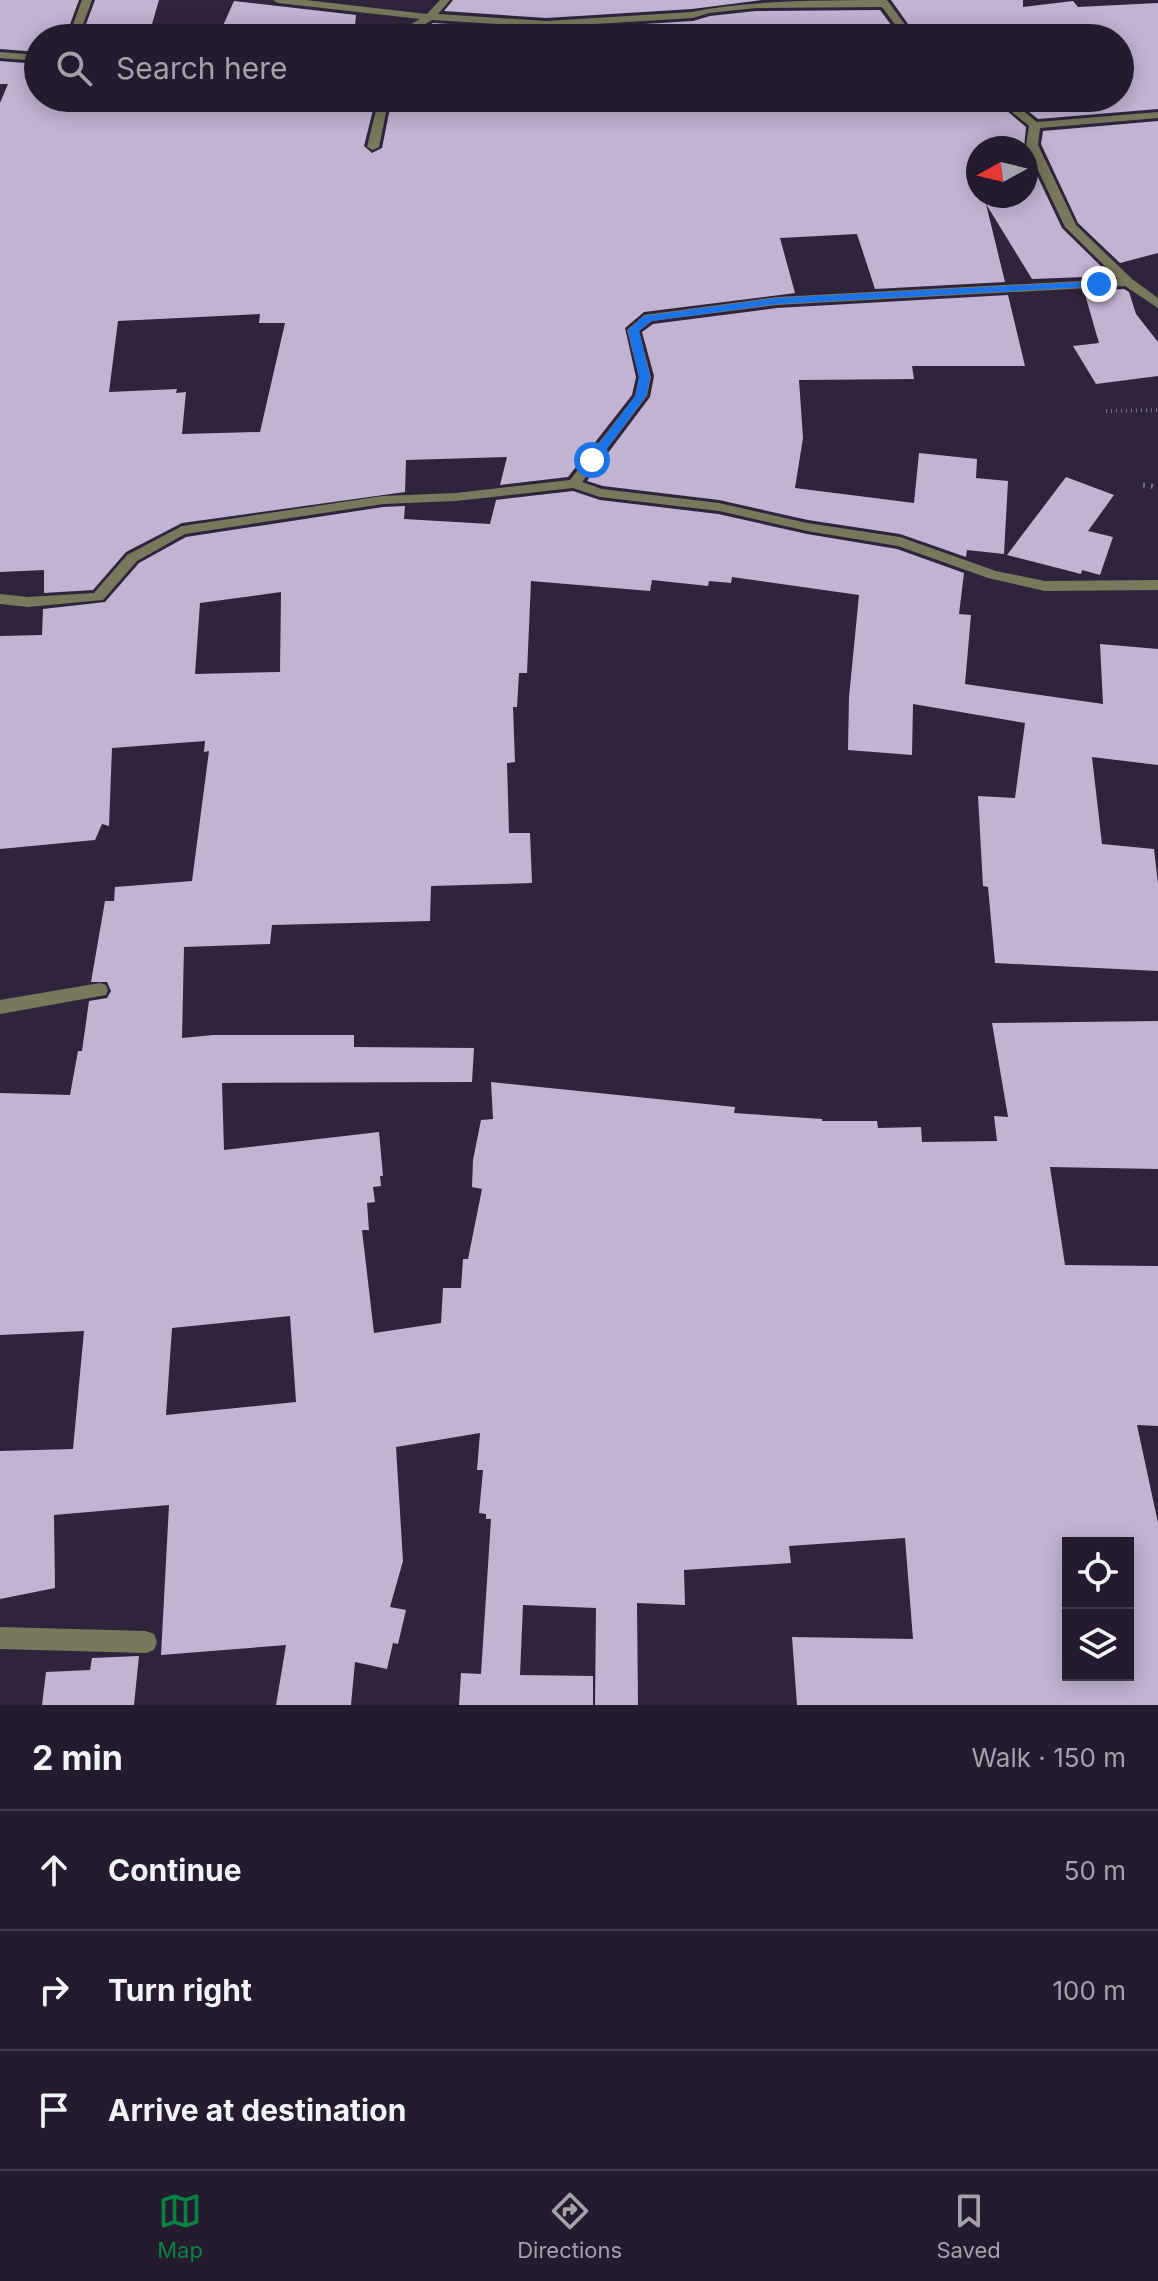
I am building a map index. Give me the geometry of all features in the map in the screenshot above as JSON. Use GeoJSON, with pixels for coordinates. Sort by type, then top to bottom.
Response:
{"type":"FeatureCollection","features":[{"type":"Feature","properties":{"kind":"street"},"geometry":{"type":"LineString","coordinates":[[78,24],[87,0]]}},
{"type":"Feature","properties":{"kind":"street"},"geometry":{"type":"LineString","coordinates":[[278,0],[430,17],[546,24],[693,15],[703,9],[739,6],[883,2],[900,24]]}},
{"type":"Feature","properties":{"kind":"street"},"geometry":{"type":"LineString","coordinates":[[419,24],[430,17],[445,0]]}},
{"type":"Feature","properties":{"kind":"street"},"geometry":{"type":"LineString","coordinates":[[0,55],[24,57]]}},
{"type":"Feature","properties":{"kind":"street"},"geometry":{"type":"LineString","coordinates":[[373,147],[381,112]]}},
{"type":"Feature","properties":{"kind":"street"},"geometry":{"type":"LineString","coordinates":[[1018,112],[1035,125],[1158,115]]}},
{"type":"Feature","properties":{"kind":"street"},"geometry":{"type":"LineString","coordinates":[[1035,125],[1032,145],[1071,227],[1128,282],[1158,304]]}},
{"type":"Feature","properties":{"kind":"street"},"geometry":{"type":"LineString","coordinates":[[574,484],[641,396],[645,377],[633,330],[648,318],[777,301],[1128,282]]}},
{"type":"Feature","properties":{"kind":"street"},"geometry":{"type":"LineString","coordinates":[[0,599],[28,602],[98,597],[132,558],[182,530],[383,500],[456,497],[574,484],[600,493],[719,507],[807,527],[900,542],[993,575],[1045,586],[1158,585]]}},
{"type":"Feature","properties":{"kind":"street"},"geometry":{"type":"LineString","coordinates":[[0,1007],[100,990]]}},
{"type":"Feature","properties":{"kind":"street"},"geometry":{"type":"LineString","coordinates":[[0,1638],[146,1642]]}},
{"type":"Feature","properties":{"kind":"path"},"geometry":{"type":"LineString","coordinates":[[1106,411],[1158,410]]}},
{"type":"Feature","properties":{"kind":"path"},"geometry":{"type":"LineString","coordinates":[[1143,485],[1158,487]]}},
{"type":"Feature","properties":{"kind":"building"},"geometry":{"type":"Polygon","coordinates":[[[0,0],[79,0],[70,24],[24,24],[24,51],[0,49],[0,0]]]}},
{"type":"Feature","properties":{"kind":"building"},"geometry":{"type":"Polygon","coordinates":[[[95,0],[159,0],[152,24],[86,24],[95,0]]]}},
{"type":"Feature","properties":{"kind":"building"},"geometry":{"type":"Polygon","coordinates":[[[453,0],[762,0],[692,9],[546,18],[444,11],[453,0]]]}},
{"type":"Feature","properties":{"kind":"building"},"geometry":{"type":"Polygon","coordinates":[[[891,0],[1023,0],[1023,7],[1073,1],[1078,7],[1158,3],[1158,109],[1134,111],[1134,24],[908,24],[891,0]]]}},
{"type":"Feature","properties":{"kind":"building"},"geometry":{"type":"Polygon","coordinates":[[[234,1],[356,15],[355,24],[224,24],[234,1]]]}},
{"type":"Feature","properties":{"kind":"building"},"geometry":{"type":"Polygon","coordinates":[[[880,10],[890,24],[644,24],[693,21],[756,11],[880,10]]]}},
{"type":"Feature","properties":{"kind":"building"},"geometry":{"type":"Polygon","coordinates":[[[0,61],[24,63],[24,112],[372,112],[364,146],[372,153],[382,148],[389,112],[1008,112],[1026,127],[1025,136],[966,136],[966,208],[987,208],[1005,282],[875,289],[857,234],[780,238],[795,293],[644,312],[625,328],[636,377],[632,395],[568,477],[500,485],[507,457],[406,460],[405,492],[182,523],[126,552],[93,590],[44,593],[44,570],[0,572],[0,103],[8,84],[0,84],[0,61]],[[260,314],[118,321],[109,392],[177,389],[176,393],[186,392],[182,434],[260,432],[285,323],[259,323],[260,314]]]}},
{"type":"Feature","properties":{"kind":"building"},"geometry":{"type":"Polygon","coordinates":[[[1029,112],[1122,112],[1038,119],[1029,112]]]}},
{"type":"Feature","properties":{"kind":"building"},"geometry":{"type":"Polygon","coordinates":[[[1158,121],[1158,253],[1120,263],[1078,223],[1041,144],[1043,131],[1158,121]]]}},
{"type":"Feature","properties":{"kind":"building"},"geometry":{"type":"Polygon","coordinates":[[[1038,177],[1062,228],[1111,276],[1032,279],[988,208],[1038,208],[1038,177]]]}},
{"type":"Feature","properties":{"kind":"building"},"geometry":{"type":"Polygon","coordinates":[[[1124,289],[1129,292],[1136,314],[1158,342],[1158,376],[1096,384],[1073,346],[1099,343],[1084,291],[1124,289]]]}},
{"type":"Feature","properties":{"kind":"building"},"geometry":{"type":"Polygon","coordinates":[[[1008,295],[1025,366],[912,366],[914,379],[799,380],[803,438],[795,488],[914,503],[919,453],[977,459],[976,478],[1008,481],[1004,554],[967,550],[966,557],[900,534],[808,520],[719,500],[603,486],[587,481],[650,397],[654,376],[642,332],[653,324],[777,308],[1008,295]]]}},
{"type":"Feature","properties":{"kind":"building"},"geometry":{"type":"Polygon","coordinates":[[[1066,477],[1114,495],[1088,531],[1113,537],[1100,575],[1082,570],[1081,574],[1007,555],[1066,477]]]}},
{"type":"Feature","properties":{"kind":"building"},"geometry":{"type":"Polygon","coordinates":[[[573,491],[600,500],[718,514],[807,534],[897,549],[964,573],[959,614],[971,615],[965,684],[1103,704],[1100,644],[1158,649],[1158,765],[1092,757],[1102,844],[1154,849],[1158,884],[1158,971],[995,963],[988,887],[983,886],[978,796],[1015,798],[1025,723],[913,704],[912,755],[848,750],[849,697],[859,595],[732,577],[731,583],[709,581],[708,586],[652,580],[650,591],[531,581],[527,673],[519,673],[517,707],[513,707],[515,762],[507,763],[509,833],[530,833],[532,883],[431,886],[430,921],[272,925],[270,944],[184,947],[182,1038],[213,1035],[354,1035],[354,1047],[474,1048],[472,1082],[222,1083],[224,1150],[379,1132],[383,1176],[380,1176],[381,1186],[373,1187],[375,1202],[367,1203],[369,1230],[362,1230],[374,1333],[441,1323],[443,1288],[461,1288],[463,1259],[468,1259],[482,1189],[472,1187],[473,1160],[481,1120],[493,1119],[491,1082],[735,1107],[734,1113],[822,1121],[877,1121],[878,1128],[921,1127],[922,1142],[997,1141],[994,1116],[1008,1117],[992,1023],[1158,1021],[1158,1169],[1050,1167],[1065,1265],[1158,1266],[1158,1426],[1137,1425],[1158,1523],[1158,1705],[797,1705],[792,1637],[913,1639],[905,1538],[789,1546],[791,1563],[684,1570],[685,1605],[637,1603],[638,1705],[595,1705],[596,1608],[523,1605],[520,1675],[593,1676],[593,1705],[459,1705],[461,1673],[481,1674],[491,1519],[479,1513],[483,1470],[477,1470],[480,1433],[396,1447],[403,1561],[390,1607],[406,1610],[398,1644],[393,1643],[387,1669],[355,1662],[351,1705],[276,1705],[286,1645],[161,1655],[169,1505],[54,1515],[55,1588],[0,1599],[0,1451],[73,1449],[84,1331],[0,1335],[0,1093],[70,1095],[78,1051],[82,1051],[89,1001],[107,998],[111,991],[107,982],[91,982],[105,901],[114,901],[115,887],[192,881],[209,751],[204,752],[205,741],[112,748],[109,826],[102,824],[95,840],[0,849],[0,636],[42,635],[43,609],[105,602],[139,563],[186,537],[405,506],[404,519],[490,524],[496,500],[573,491]],[[281,592],[200,603],[195,674],[280,672],[281,592]],[[290,1316],[172,1328],[166,1415],[296,1402],[290,1316]]]}},
{"type":"Feature","properties":{"kind":"building"},"geometry":{"type":"Polygon","coordinates":[[[139,1656],[134,1705],[42,1705],[46,1672],[90,1670],[92,1658],[139,1656]]]}},
{"type":"Feature","properties":{"kind":"route"},"geometry":{"type":"LineString","coordinates":[[592,460],[641,396],[645,377],[633,330],[648,318],[777,301],[1099,284]]}}]}
